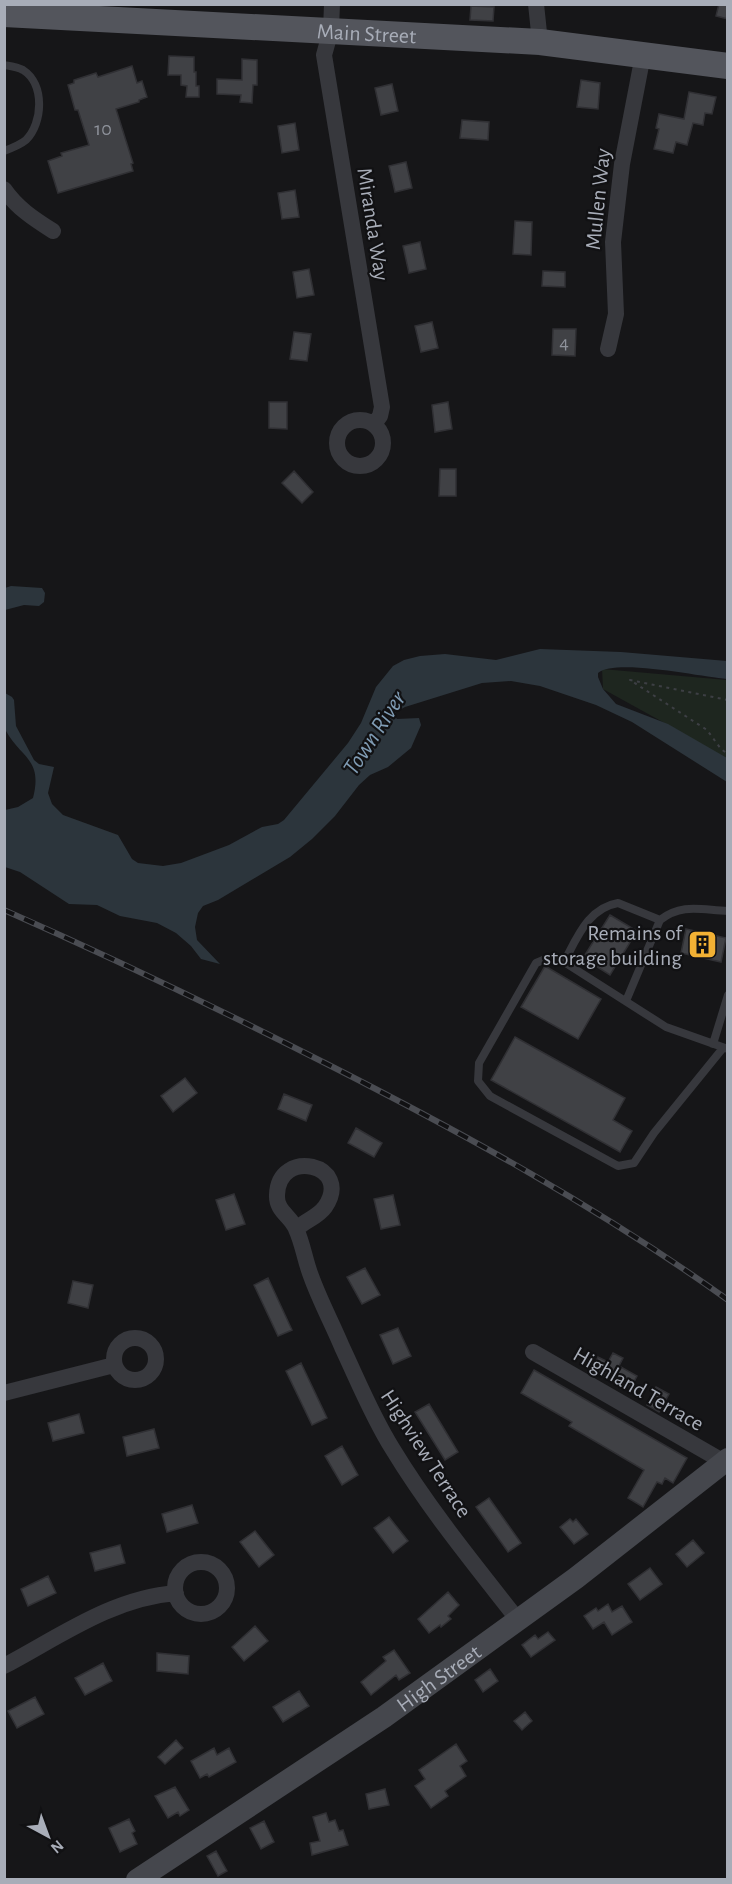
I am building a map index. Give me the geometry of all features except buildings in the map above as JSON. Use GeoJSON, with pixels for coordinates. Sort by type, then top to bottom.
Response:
{"type":"FeatureCollection","features":[{"type":"Feature","properties":{"kind":"main road","name":"Main Street"},"geometry":{"type":"LineString","coordinates":[[4,14],[332,17],[728,66]]}},
{"type":"Feature","properties":{"kind":"street"},"geometry":{"type":"LineString","coordinates":[[536,4],[540,42]]}},
{"type":"Feature","properties":{"kind":"street","name":"Miranda Way"},"geometry":{"type":"LineString","coordinates":[[332,17],[324,55],[382,407],[380,416],[374,424]]}},
{"type":"Feature","properties":{"kind":"street","name":"Mullen Way"},"geometry":{"type":"LineString","coordinates":[[608,349],[616,314],[613,242],[622,164],[643,55]]}},
{"type":"Feature","properties":{"kind":"street"},"geometry":{"type":"LineString","coordinates":[[4,189],[28,215],[52,231]]}},
{"type":"Feature","properties":{"kind":"street","name":"Highview Terrace"},"geometry":{"type":"LineString","coordinates":[[297,1229],[317,1293],[380,1427],[420,1491],[518,1620]]}},
{"type":"Feature","properties":{"kind":"street","name":"Highland Terrace"},"geometry":{"type":"LineString","coordinates":[[532,1352],[726,1461]]}},
{"type":"Feature","properties":{"kind":"street"},"geometry":{"type":"LineString","coordinates":[[4,1394],[114,1365]]}},
{"type":"Feature","properties":{"kind":"street","name":"High Street"},"geometry":{"type":"LineString","coordinates":[[137,1880],[356,1737],[655,1518],[726,1461]]}},
{"type":"Feature","properties":{"kind":"street"},"geometry":{"type":"LineString","coordinates":[[4,1666],[98,1615],[140,1600],[176,1593]]}},
{"type":"Feature","properties":{"kind":"lane"},"geometry":{"type":"LineString","coordinates":[[4,65],[23,71],[32,80],[39,105],[38,118],[26,140],[4,150]]}},
{"type":"Feature","properties":{"kind":"lane"},"geometry":{"type":"LineString","coordinates":[[564,962],[585,924],[599,909],[618,903],[660,920]]}},
{"type":"Feature","properties":{"kind":"lane"},"geometry":{"type":"LineString","coordinates":[[626,1001],[660,920],[671,912],[681,909],[728,911]]}},
{"type":"Feature","properties":{"kind":"lane"},"geometry":{"type":"LineString","coordinates":[[548,958],[564,962],[666,1027],[725,1048],[654,1133],[634,1163],[618,1166],[490,1096],[478,1081],[479,1063],[536,963],[548,958]]}},
{"type":"Feature","properties":{"kind":"lane"},"geometry":{"type":"LineString","coordinates":[[714,1044],[728,995]]}},
{"type":"Feature","properties":{"kind":"path"},"geometry":{"type":"LineString","coordinates":[[728,700],[630,680],[707,730],[721,749],[728,754]]}},
{"type":"Feature","properties":{"kind":"shaded area"},"geometry":{"type":"Polygon","coordinates":[[[602,669],[727,680],[727,762],[679,731],[603,689],[602,669]]]}},
{"type":"Feature","properties":{"kind":"water"},"geometry":{"type":"Polygon","coordinates":[[[11,586],[42,588],[45,593],[44,602],[39,606],[24,605],[5,610],[5,588],[11,586]]]}},
{"type":"Feature","properties":{"kind":"water","name":"Town River"},"geometry":{"type":"Polygon","coordinates":[[[540,649],[621,652],[727,661],[727,679],[622,667],[598,673],[598,677],[603,689],[616,704],[668,724],[727,758],[727,782],[632,722],[596,705],[540,686],[511,681],[482,683],[405,707],[396,712],[397,719],[419,718],[421,725],[411,748],[388,767],[370,775],[359,785],[335,816],[290,857],[218,900],[203,906],[198,913],[195,927],[197,940],[220,964],[201,959],[191,946],[176,933],[157,923],[120,916],[97,905],[69,904],[20,872],[5,867],[5,810],[18,807],[33,798],[35,775],[29,760],[4,727],[5,693],[14,700],[16,726],[34,760],[39,764],[54,767],[48,793],[52,804],[63,815],[118,835],[132,859],[138,863],[163,866],[181,863],[229,845],[262,827],[278,824],[284,820],[348,743],[361,723],[376,687],[393,666],[404,660],[420,656],[445,654],[496,660],[540,649]]]}},
{"type":"Feature","properties":{"kind":"railway"},"geometry":{"type":"LineString","coordinates":[[4,910],[206,1004],[325,1063],[480,1145],[631,1234],[728,1300]]}},
{"type":"Feature","properties":{"kind":"place","name":"Remains of storage building"},"geometry":{"type":"Point","coordinates":[703,945]}}]}
